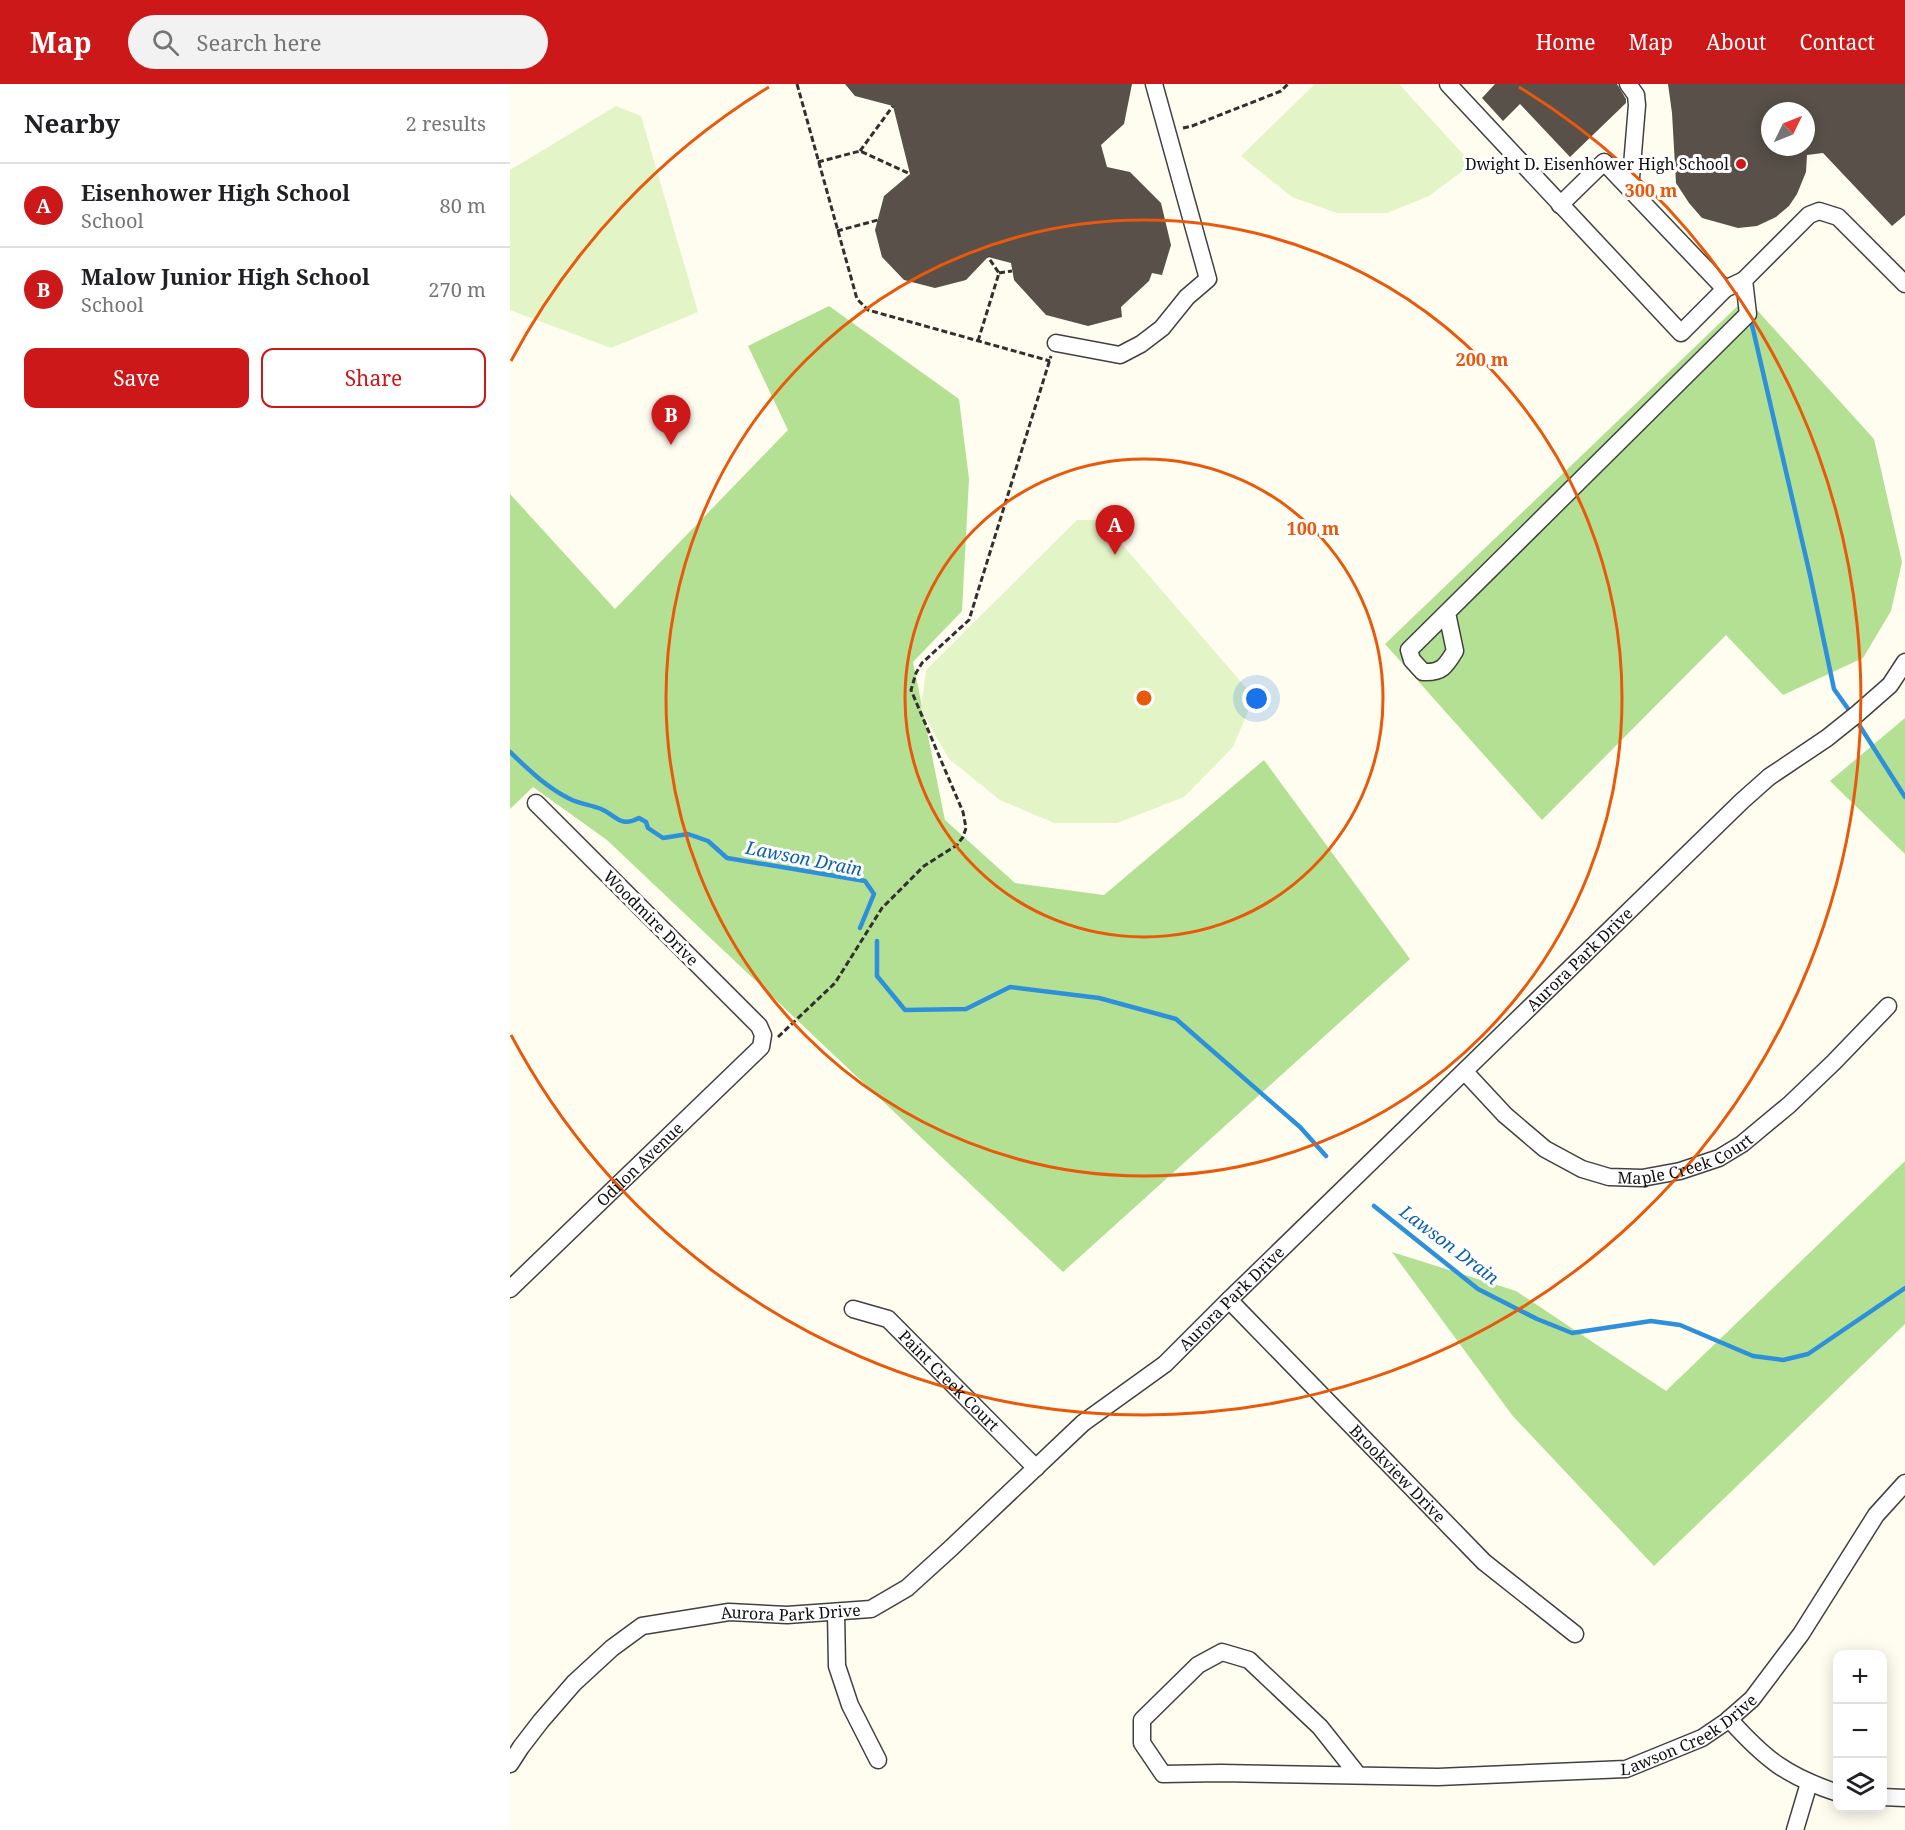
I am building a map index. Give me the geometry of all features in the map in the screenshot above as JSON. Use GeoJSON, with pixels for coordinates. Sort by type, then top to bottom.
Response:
{"type":"FeatureCollection","features":[{"type":"Feature","properties":{"kind":"street"},"geometry":{"type":"LineString","coordinates":[[1056,343],[1120,355],[1142,344],[1162,328],[1187,297],[1208,279],[1154,84]]}},
{"type":"Feature","properties":{"kind":"street"},"geometry":{"type":"LineString","coordinates":[[1448,84],[1681,333],[1725,289],[1744,280],[1809,215],[1819,211],[1838,217],[1905,284]]}},
{"type":"Feature","properties":{"kind":"street"},"geometry":{"type":"LineString","coordinates":[[1628,84],[1636,95],[1637,105],[1630,190]]}},
{"type":"Feature","properties":{"kind":"street"},"geometry":{"type":"LineString","coordinates":[[1560,205],[1604,162],[1725,289]]}},
{"type":"Feature","properties":{"kind":"street"},"geometry":{"type":"LineString","coordinates":[[1447,613],[1748,314],[1744,280]]}},
{"type":"Feature","properties":{"kind":"street","name":"Aurora Park Drive"},"geometry":{"type":"LineString","coordinates":[[510,1764],[540,1721],[574,1683],[612,1648],[642,1626],[729,1612],[788,1615],[871,1609],[907,1588],[1083,1423],[1166,1364],[1742,801],[1769,777],[1827,738],[1890,685],[1905,662]]}},
{"type":"Feature","properties":{"kind":"street","name":"Woodmire Drive"},"geometry":{"type":"LineString","coordinates":[[536,803],[759,1026],[762,1041]]}},
{"type":"Feature","properties":{"kind":"street","name":"Maple Creek Court"},"geometry":{"type":"LineString","coordinates":[[1465,1072],[1505,1115],[1545,1149],[1582,1169],[1609,1177],[1642,1178],[1700,1165],[1719,1158],[1742,1144],[1789,1105],[1888,1006]]}},
{"type":"Feature","properties":{"kind":"street","name":"Odilon Avenue"},"geometry":{"type":"LineString","coordinates":[[510,1289],[762,1041]]}},
{"type":"Feature","properties":{"kind":"street","name":"Brookview Drive"},"geometry":{"type":"LineString","coordinates":[[1229,1300],[1484,1562],[1575,1634]]}},
{"type":"Feature","properties":{"kind":"street","name":"Paint Creek Court"},"geometry":{"type":"LineString","coordinates":[[853,1309],[888,1319],[1036,1468]]}},
{"type":"Feature","properties":{"kind":"street","name":"Lawson Creek Drive"},"geometry":{"type":"LineString","coordinates":[[1359,1775],[1320,1727],[1249,1660],[1222,1652],[1198,1665],[1142,1720],[1142,1743],[1163,1774],[1438,1777],[1626,1769],[1702,1738],[1730,1719],[1752,1699],[1794,1644],[1876,1515],[1905,1483]]}},
{"type":"Feature","properties":{"kind":"street"},"geometry":{"type":"LineString","coordinates":[[836,1612],[837,1666],[850,1705],[878,1760]]}},
{"type":"Feature","properties":{"kind":"street"},"geometry":{"type":"LineString","coordinates":[[1730,1719],[1755,1748],[1784,1770],[1809,1783],[1833,1790]]}},
{"type":"Feature","properties":{"kind":"street"},"geometry":{"type":"LineString","coordinates":[[1795,1830],[1809,1783]]}},
{"type":"Feature","properties":{"kind":"street"},"geometry":{"type":"LineString","coordinates":[[1887,1797],[1905,1798]]}},
{"type":"Feature","properties":{"kind":"path"},"geometry":{"type":"LineString","coordinates":[[762,1041],[777,1038],[835,983],[882,908],[924,866],[957,845],[963,837],[966,828],[963,812],[911,690],[922,663],[969,620],[1050,361],[868,310],[856,299],[796,84]]}},
{"type":"Feature","properties":{"kind":"path"},"geometry":{"type":"LineString","coordinates":[[1167,131],[1192,126],[1281,91],[1288,84]]}},
{"type":"Feature","properties":{"kind":"path"},"geometry":{"type":"LineString","coordinates":[[818,162],[860,151],[893,106]]}},
{"type":"Feature","properties":{"kind":"path"},"geometry":{"type":"LineString","coordinates":[[860,151],[910,174]]}},
{"type":"Feature","properties":{"kind":"path"},"geometry":{"type":"LineString","coordinates":[[837,231],[878,220]]}},
{"type":"Feature","properties":{"kind":"path"},"geometry":{"type":"LineString","coordinates":[[987,257],[999,273]]}},
{"type":"Feature","properties":{"kind":"path"},"geometry":{"type":"LineString","coordinates":[[999,273],[1012,271]]}},
{"type":"Feature","properties":{"kind":"path"},"geometry":{"type":"LineString","coordinates":[[978,341],[999,273]]}},
{"type":"Feature","properties":{"kind":"green space"},"geometry":{"type":"Polygon","coordinates":[[[1315,84],[1399,84],[1472,164],[1429,196],[1387,213],[1337,213],[1292,197],[1241,156],[1315,84]]]}},
{"type":"Feature","properties":{"kind":"green space"},"geometry":{"type":"Polygon","coordinates":[[[616,106],[641,116],[698,312],[611,348],[510,310],[510,170],[616,106]]]}},
{"type":"Feature","properties":{"kind":"green space"},"geometry":{"type":"Polygon","coordinates":[[[1746,298],[1874,439],[1902,562],[1891,611],[1863,658],[1783,695],[1726,635],[1542,820],[1385,644],[1746,298]]]}},
{"type":"Feature","properties":{"kind":"green space"},"geometry":{"type":"Polygon","coordinates":[[[829,306],[959,399],[969,479],[962,611],[913,662],[945,820],[1015,883],[1104,895],[1264,760],[1410,959],[1063,1272],[607,840],[533,787],[510,809],[510,494],[615,609],[788,430],[748,346],[829,306]]]}},
{"type":"Feature","properties":{"kind":"green space"},"geometry":{"type":"Polygon","coordinates":[[[1077,520],[1101,520],[1254,697],[1233,747],[1184,797],[1117,823],[1054,823],[1000,800],[949,759],[921,710],[926,670],[1077,520]]]}},
{"type":"Feature","properties":{"kind":"green space"},"geometry":{"type":"Polygon","coordinates":[[[1905,718],[1905,854],[1830,781],[1905,718]]]}},
{"type":"Feature","properties":{"kind":"green space"},"geometry":{"type":"Polygon","coordinates":[[[1905,1161],[1905,1324],[1654,1566],[1512,1415],[1392,1252],[1516,1291],[1666,1391],[1905,1161]]]}},
{"type":"Feature","properties":{"kind":"building"},"geometry":{"type":"Polygon","coordinates":[[[845,84],[1132,84],[1124,124],[1101,145],[1107,167],[1130,172],[1161,203],[1171,245],[1162,275],[1152,273],[1149,281],[1121,307],[1122,317],[1088,326],[1046,315],[1014,280],[1011,263],[988,257],[966,280],[935,288],[904,280],[882,257],[875,230],[884,196],[910,174],[893,106],[855,96],[845,84]]]}},
{"type":"Feature","properties":{"kind":"building","name":"Dwight D. Eisenhower High School"},"geometry":{"type":"Polygon","coordinates":[[[1495,84],[1617,84],[1626,103],[1570,157],[1520,104],[1503,121],[1482,98],[1495,84]]]}},
{"type":"Feature","properties":{"kind":"building","name":"Dwight D. Eisenhower High School"},"geometry":{"type":"Polygon","coordinates":[[[1668,84],[1905,84],[1905,215],[1892,226],[1823,153],[1815,154],[1815,102],[1761,102],[1761,156],[1807,156],[1806,172],[1797,194],[1789,206],[1776,217],[1757,226],[1738,228],[1702,218],[1676,183],[1668,84]]]}},
{"type":"Feature","properties":{"kind":"waterway"},"geometry":{"type":"LineString","coordinates":[[1752,325],[1834,689],[1851,713]]}},
{"type":"Feature","properties":{"kind":"waterway"},"geometry":{"type":"LineString","coordinates":[[1856,720],[1905,797]]}},
{"type":"Feature","properties":{"kind":"waterway","name":"Lawson Drain"},"geometry":{"type":"LineString","coordinates":[[510,752],[538,778],[561,794],[574,801],[601,809],[619,820],[627,822],[639,818],[646,822],[648,828],[663,838],[688,834],[708,841],[727,858],[865,881],[874,894],[860,928]]}},
{"type":"Feature","properties":{"kind":"waterway","name":"Lawson Drain"},"geometry":{"type":"LineString","coordinates":[[877,941],[877,976],[905,1010],[966,1009],[1010,987],[1099,998],[1176,1019],[1300,1127],[1326,1156]]}},
{"type":"Feature","properties":{"kind":"waterway","name":"Lawson Drain"},"geometry":{"type":"LineString","coordinates":[[1374,1206],[1478,1289],[1537,1319],[1572,1333],[1651,1321],[1680,1325],[1753,1356],[1783,1360],[1808,1354],[1905,1288]]}},
{"type":"Feature","properties":{"kind":"place","name":"Dwight D. Eisenhower High School"},"geometry":{"type":"Point","coordinates":[1741,164]}},
{"type":"Feature","properties":{"kind":"place","name":"Malow Junior High School"},"geometry":{"type":"Point","coordinates":[671,445]}},
{"type":"Feature","properties":{"kind":"place","name":"Eisenhower High School"},"geometry":{"type":"Point","coordinates":[1115,555]}}]}
